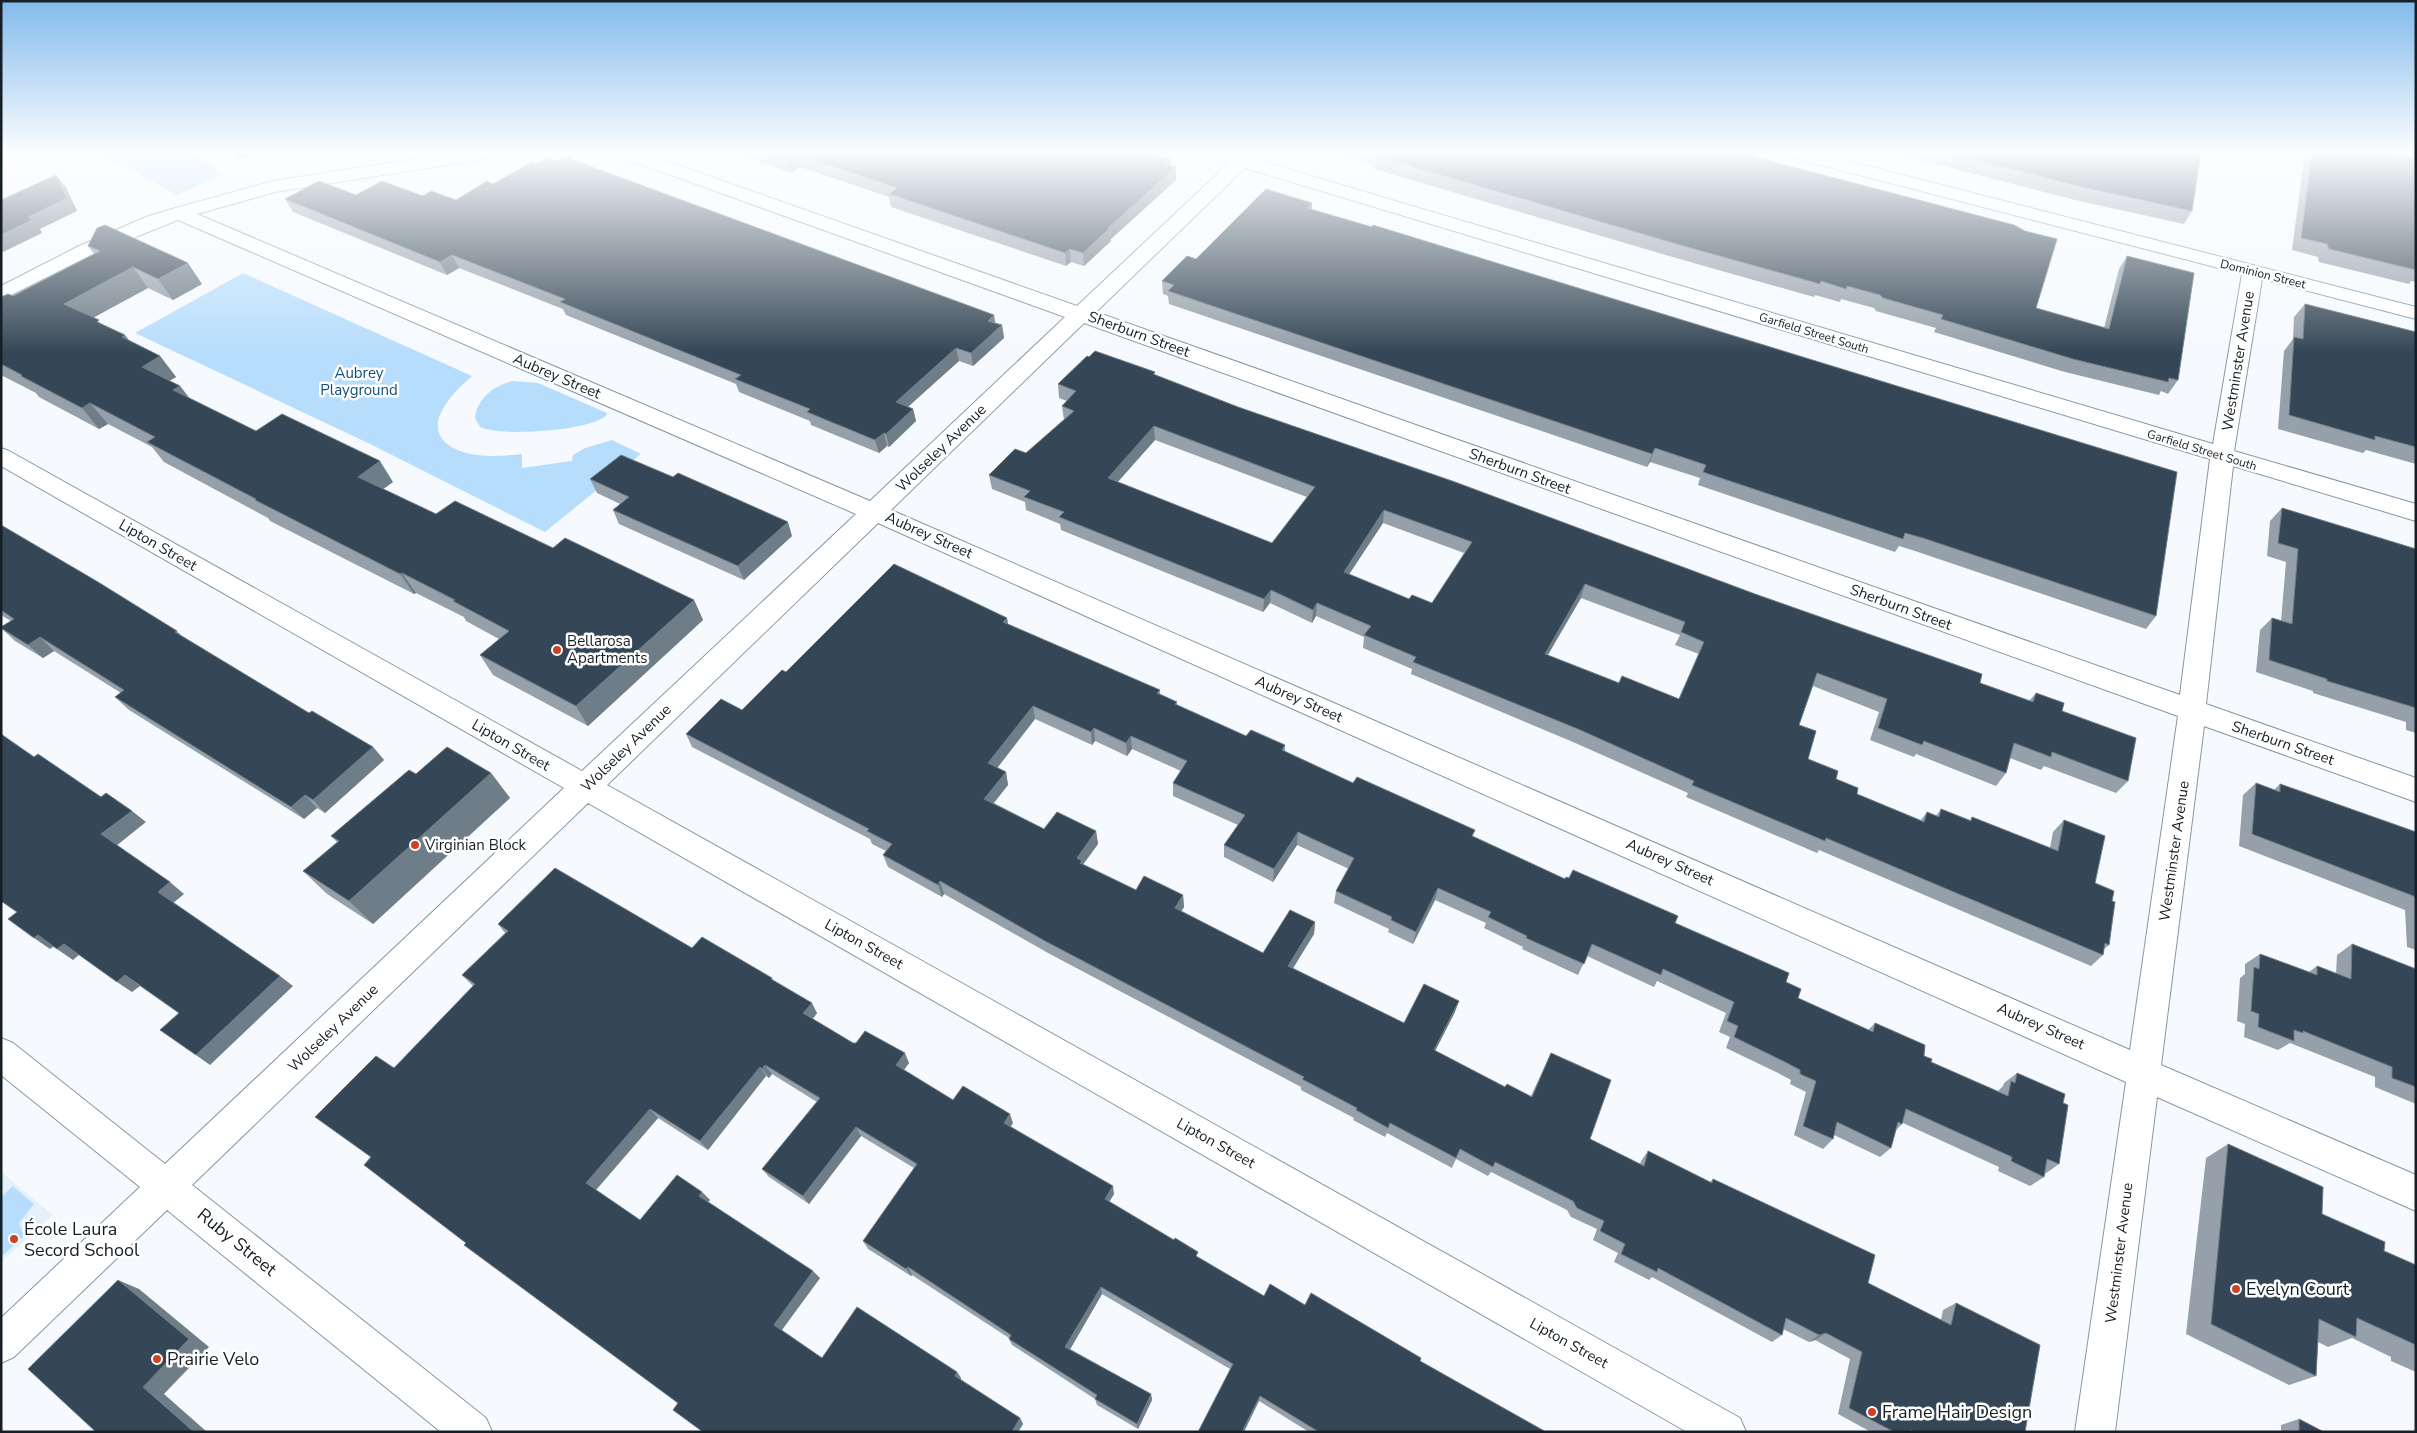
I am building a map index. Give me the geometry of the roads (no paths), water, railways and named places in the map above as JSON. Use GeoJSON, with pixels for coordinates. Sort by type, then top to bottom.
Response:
{"type":"FeatureCollection","features":[{"type":"Feature","properties":{"kind":"street"},"geometry":{"type":"LineString","coordinates":[[1,294],[84,251],[160,219]]}},
{"type":"Feature","properties":{"kind":"street","name":"Aubrey Street"},"geometry":{"type":"LineString","coordinates":[[193,219],[874,511],[2145,1073],[2198,1099],[2416,1193]]}},
{"type":"Feature","properties":{"kind":"street","name":"Sherburn Street"},"geometry":{"type":"LineString","coordinates":[[813,219],[2416,790]]}},
{"type":"Feature","properties":{"kind":"street","name":"Wolseley Avenue"},"geometry":{"type":"LineString","coordinates":[[1,1344],[1181,219]]}},
{"type":"Feature","properties":{"kind":"street","name":"Garfield Street South"},"geometry":{"type":"LineString","coordinates":[[1451,219],[2416,514]]}},
{"type":"Feature","properties":{"kind":"street","name":"Dominion Street"},"geometry":{"type":"LineString","coordinates":[[2051,219],[2416,313]]}},
{"type":"Feature","properties":{"kind":"street","name":"Westminster Avenue"},"geometry":{"type":"LineString","coordinates":[[2096,1432],[2137,1118],[2145,1073],[2149,1025],[2191,711],[2222,456],[2253,271]]}},
{"type":"Feature","properties":{"kind":"street","name":"Lipton Street"},"geometry":{"type":"LineString","coordinates":[[1,456],[1726,1432]]}},
{"type":"Feature","properties":{"kind":"street","name":"Ruby Street"},"geometry":{"type":"LineString","coordinates":[[1,1054],[472,1432]]}},
{"type":"Feature","properties":{"kind":"place","name":"Bellarosa Apartments"},"geometry":{"type":"Point","coordinates":[557,650]}},
{"type":"Feature","properties":{"kind":"place","name":"Virginian Block"},"geometry":{"type":"Point","coordinates":[415,845]}},
{"type":"Feature","properties":{"kind":"place","name":"École Laura Secord School"},"geometry":{"type":"Point","coordinates":[14,1239]}},
{"type":"Feature","properties":{"kind":"place","name":"Evelyn Court"},"geometry":{"type":"Point","coordinates":[2236,1289]}},
{"type":"Feature","properties":{"kind":"place","name":"Prairie Velo"},"geometry":{"type":"Point","coordinates":[157,1359]}},
{"type":"Feature","properties":{"kind":"place","name":"Frame Hair Design"},"geometry":{"type":"Point","coordinates":[1872,1412]}},
{"type":"Feature","properties":{"kind":"park label","name":"Aubrey Playground"},"geometry":{"type":"Point","coordinates":[359,382]}}]}
